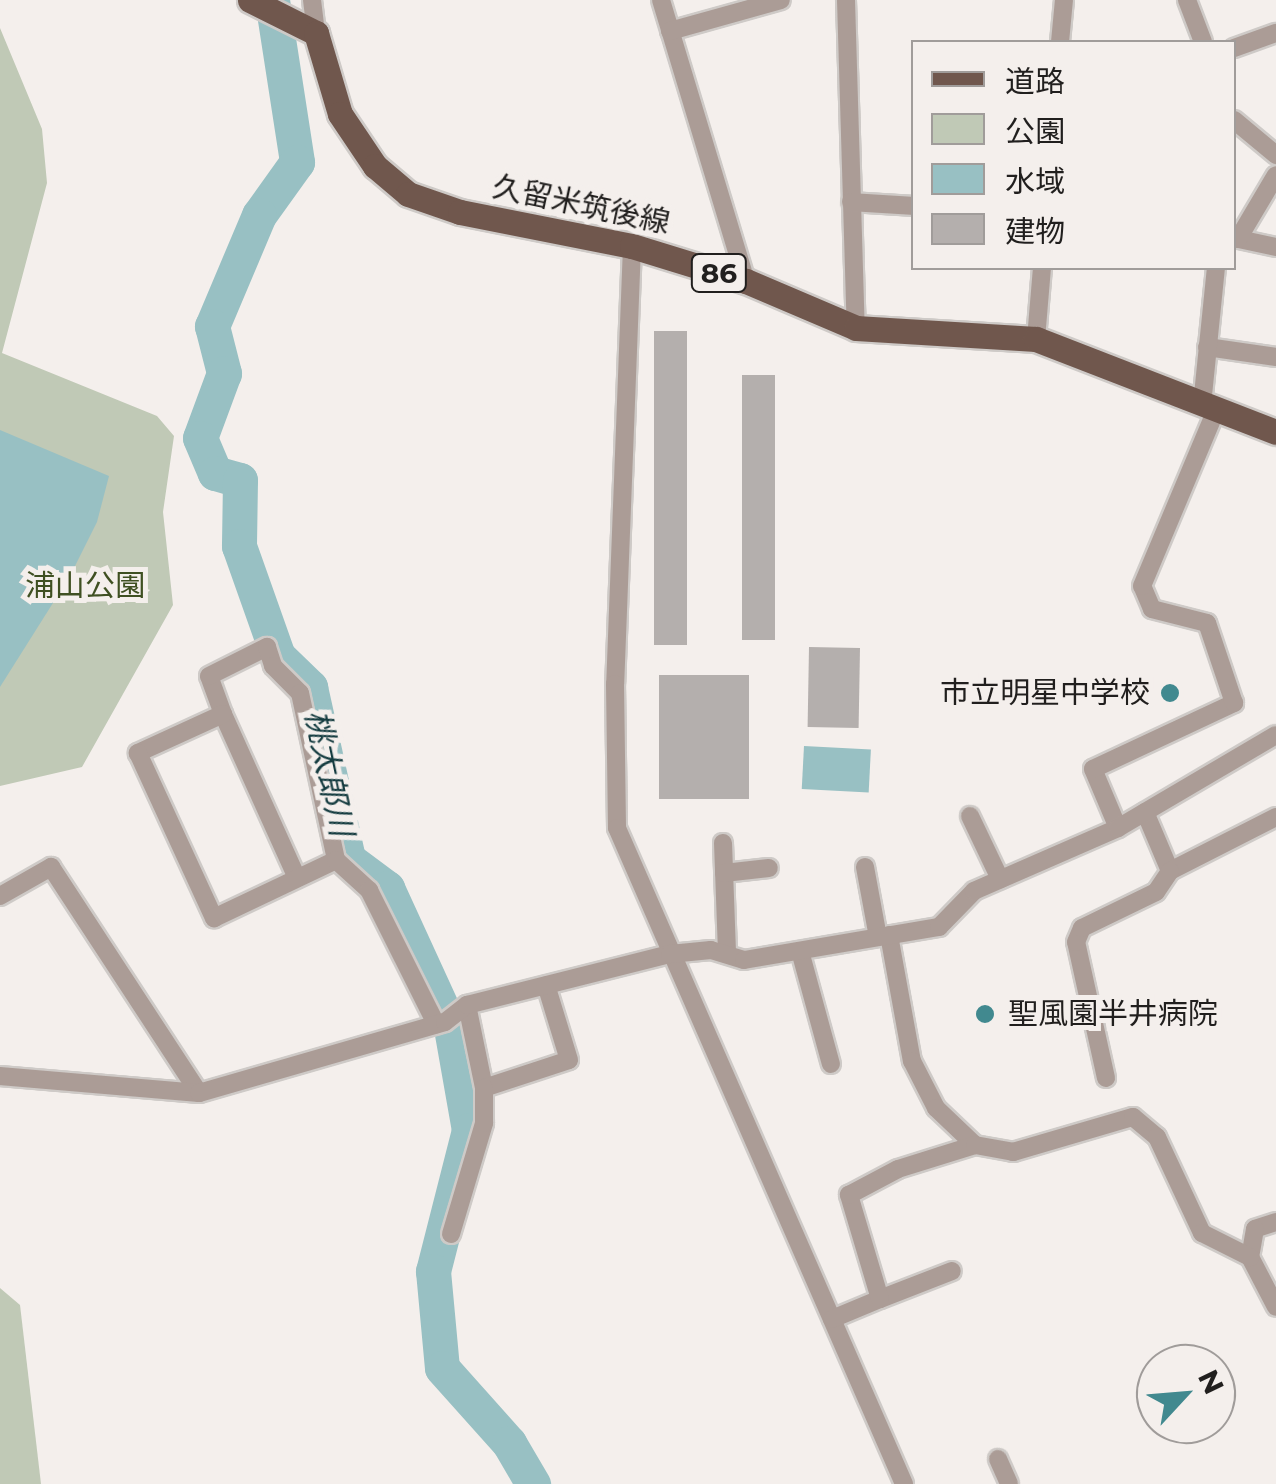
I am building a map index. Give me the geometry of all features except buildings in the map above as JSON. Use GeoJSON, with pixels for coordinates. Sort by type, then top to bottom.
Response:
{"type":"FeatureCollection","features":[{"type":"Feature","properties":{"kind":"main road"},"geometry":{"type":"LineString","coordinates":[[250,0],[316,33]]}},
{"type":"Feature","properties":{"kind":"main road","name":"久留米筑後線"},"geometry":{"type":"LineString","coordinates":[[316,33],[340,114],[375,166],[408,194],[460,212],[632,246],[746,281],[856,328],[1036,338],[1276,432]]}},
{"type":"Feature","properties":{"kind":"street"},"geometry":{"type":"LineString","coordinates":[[312,0],[316,33]]}},
{"type":"Feature","properties":{"kind":"street"},"geometry":{"type":"LineString","coordinates":[[661,0],[746,281]]}},
{"type":"Feature","properties":{"kind":"street"},"geometry":{"type":"LineString","coordinates":[[670,31],[781,0]]}},
{"type":"Feature","properties":{"kind":"street"},"geometry":{"type":"LineString","coordinates":[[846,0],[856,328]]}},
{"type":"Feature","properties":{"kind":"street"},"geometry":{"type":"LineString","coordinates":[[1060,40],[1064,0]]}},
{"type":"Feature","properties":{"kind":"street"},"geometry":{"type":"LineString","coordinates":[[1187,0],[1202,40]]}},
{"type":"Feature","properties":{"kind":"street"},"geometry":{"type":"LineString","coordinates":[[1236,47],[1274,36]]}},
{"type":"Feature","properties":{"kind":"street"},"geometry":{"type":"LineString","coordinates":[[1236,122],[1276,154]]}},
{"type":"Feature","properties":{"kind":"street"},"geometry":{"type":"LineString","coordinates":[[1276,174],[1236,238],[1276,247]]}},
{"type":"Feature","properties":{"kind":"street"},"geometry":{"type":"LineString","coordinates":[[851,202],[911,206]]}},
{"type":"Feature","properties":{"kind":"street"},"geometry":{"type":"LineString","coordinates":[[632,246],[615,684],[617,828],[904,1484]]}},
{"type":"Feature","properties":{"kind":"street"},"geometry":{"type":"LineString","coordinates":[[1036,338],[1042,270]]}},
{"type":"Feature","properties":{"kind":"street"},"geometry":{"type":"LineString","coordinates":[[1118,828],[1093,769],[1234,702],[1207,623],[1152,609],[1142,586],[1209,408],[1206,347],[1216,270]]}},
{"type":"Feature","properties":{"kind":"street"},"geometry":{"type":"LineString","coordinates":[[1206,347],[1276,357]]}},
{"type":"Feature","properties":{"kind":"street"},"geometry":{"type":"LineString","coordinates":[[297,878],[209,676],[267,647],[273,666],[300,693],[336,860],[369,890],[436,1024]]}},
{"type":"Feature","properties":{"kind":"street"},"geometry":{"type":"LineString","coordinates":[[223,714],[138,753],[214,918],[336,860]]}},
{"type":"Feature","properties":{"kind":"street"},"geometry":{"type":"LineString","coordinates":[[0,1076],[199,1094],[436,1024],[467,1006],[670,954],[727,954],[744,960],[939,927],[974,891],[1118,828],[1276,735]]}},
{"type":"Feature","properties":{"kind":"street"},"geometry":{"type":"LineString","coordinates":[[1145,812],[1170,871]]}},
{"type":"Feature","properties":{"kind":"street"},"geometry":{"type":"LineString","coordinates":[[970,816],[1000,879]]}},
{"type":"Feature","properties":{"kind":"street"},"geometry":{"type":"LineString","coordinates":[[1106,1078],[1076,942],[1082,928],[1156,892],[1170,871],[1276,817]]}},
{"type":"Feature","properties":{"kind":"street"},"geometry":{"type":"LineString","coordinates":[[723,843],[727,954]]}},
{"type":"Feature","properties":{"kind":"street"},"geometry":{"type":"LineString","coordinates":[[0,896],[51,867],[199,1094]]}},
{"type":"Feature","properties":{"kind":"street"},"geometry":{"type":"LineString","coordinates":[[865,867],[912,1061],[936,1108],[974,1145]]}},
{"type":"Feature","properties":{"kind":"street"},"geometry":{"type":"LineString","coordinates":[[724,873],[769,868]]}},
{"type":"Feature","properties":{"kind":"street"},"geometry":{"type":"LineString","coordinates":[[800,951],[832,1064]]}},
{"type":"Feature","properties":{"kind":"street"},"geometry":{"type":"LineString","coordinates":[[484,1088],[569,1060],[546,986]]}},
{"type":"Feature","properties":{"kind":"street"},"geometry":{"type":"LineString","coordinates":[[451,1234],[479,1146],[484,1088],[467,1006]]}},
{"type":"Feature","properties":{"kind":"street"},"geometry":{"type":"LineString","coordinates":[[880,1299],[849,1194],[898,1169],[974,1145],[1012,1152],[1133,1117],[1157,1137],[1202,1233],[1250,1256],[1276,1307]]}},
{"type":"Feature","properties":{"kind":"street"},"geometry":{"type":"LineString","coordinates":[[1250,1256],[1255,1229],[1276,1222]]}},
{"type":"Feature","properties":{"kind":"street"},"geometry":{"type":"LineString","coordinates":[[832,1319],[952,1271]]}},
{"type":"Feature","properties":{"kind":"street"},"geometry":{"type":"LineString","coordinates":[[998,1459],[1009,1484]]}},
{"type":"Feature","properties":{"kind":"green space","name":"浦山公園"},"geometry":{"type":"Polygon","coordinates":[[[0,28],[42,129],[47,183],[2,353],[157,416],[174,436],[163,512],[173,605],[82,767],[0,786],[0,28]]]}},
{"type":"Feature","properties":{"kind":"green space"},"geometry":{"type":"Polygon","coordinates":[[[0,1288],[20,1305],[41,1484],[0,1484],[0,1288]]]}},
{"type":"Feature","properties":{"kind":"water"},"geometry":{"type":"Polygon","coordinates":[[[0,430],[109,476],[97,522],[70,576],[0,687],[0,430]]]}},
{"type":"Feature","properties":{"kind":"water"},"geometry":{"type":"Polygon","coordinates":[[[804,746],[871,750],[869,792],[802,789],[804,746]]]}},
{"type":"Feature","properties":{"kind":"waterway","name":"桃太郎川"},"geometry":{"type":"LineString","coordinates":[[272,0],[297,162],[259,215],[212,326],[224,373],[200,438],[215,473],[240,480],[239,546],[278,656],[310,687],[348,859],[387,888],[451,1028],[469,1130],[433,1271],[442,1368],[509,1443],[533,1484]]}},
{"type":"Feature","properties":{"kind":"place","name":"市立明星中学校"},"geometry":{"type":"Point","coordinates":[1170,693]}},
{"type":"Feature","properties":{"kind":"place","name":"聖風園半井病院"},"geometry":{"type":"Point","coordinates":[985,1014]}}]}
